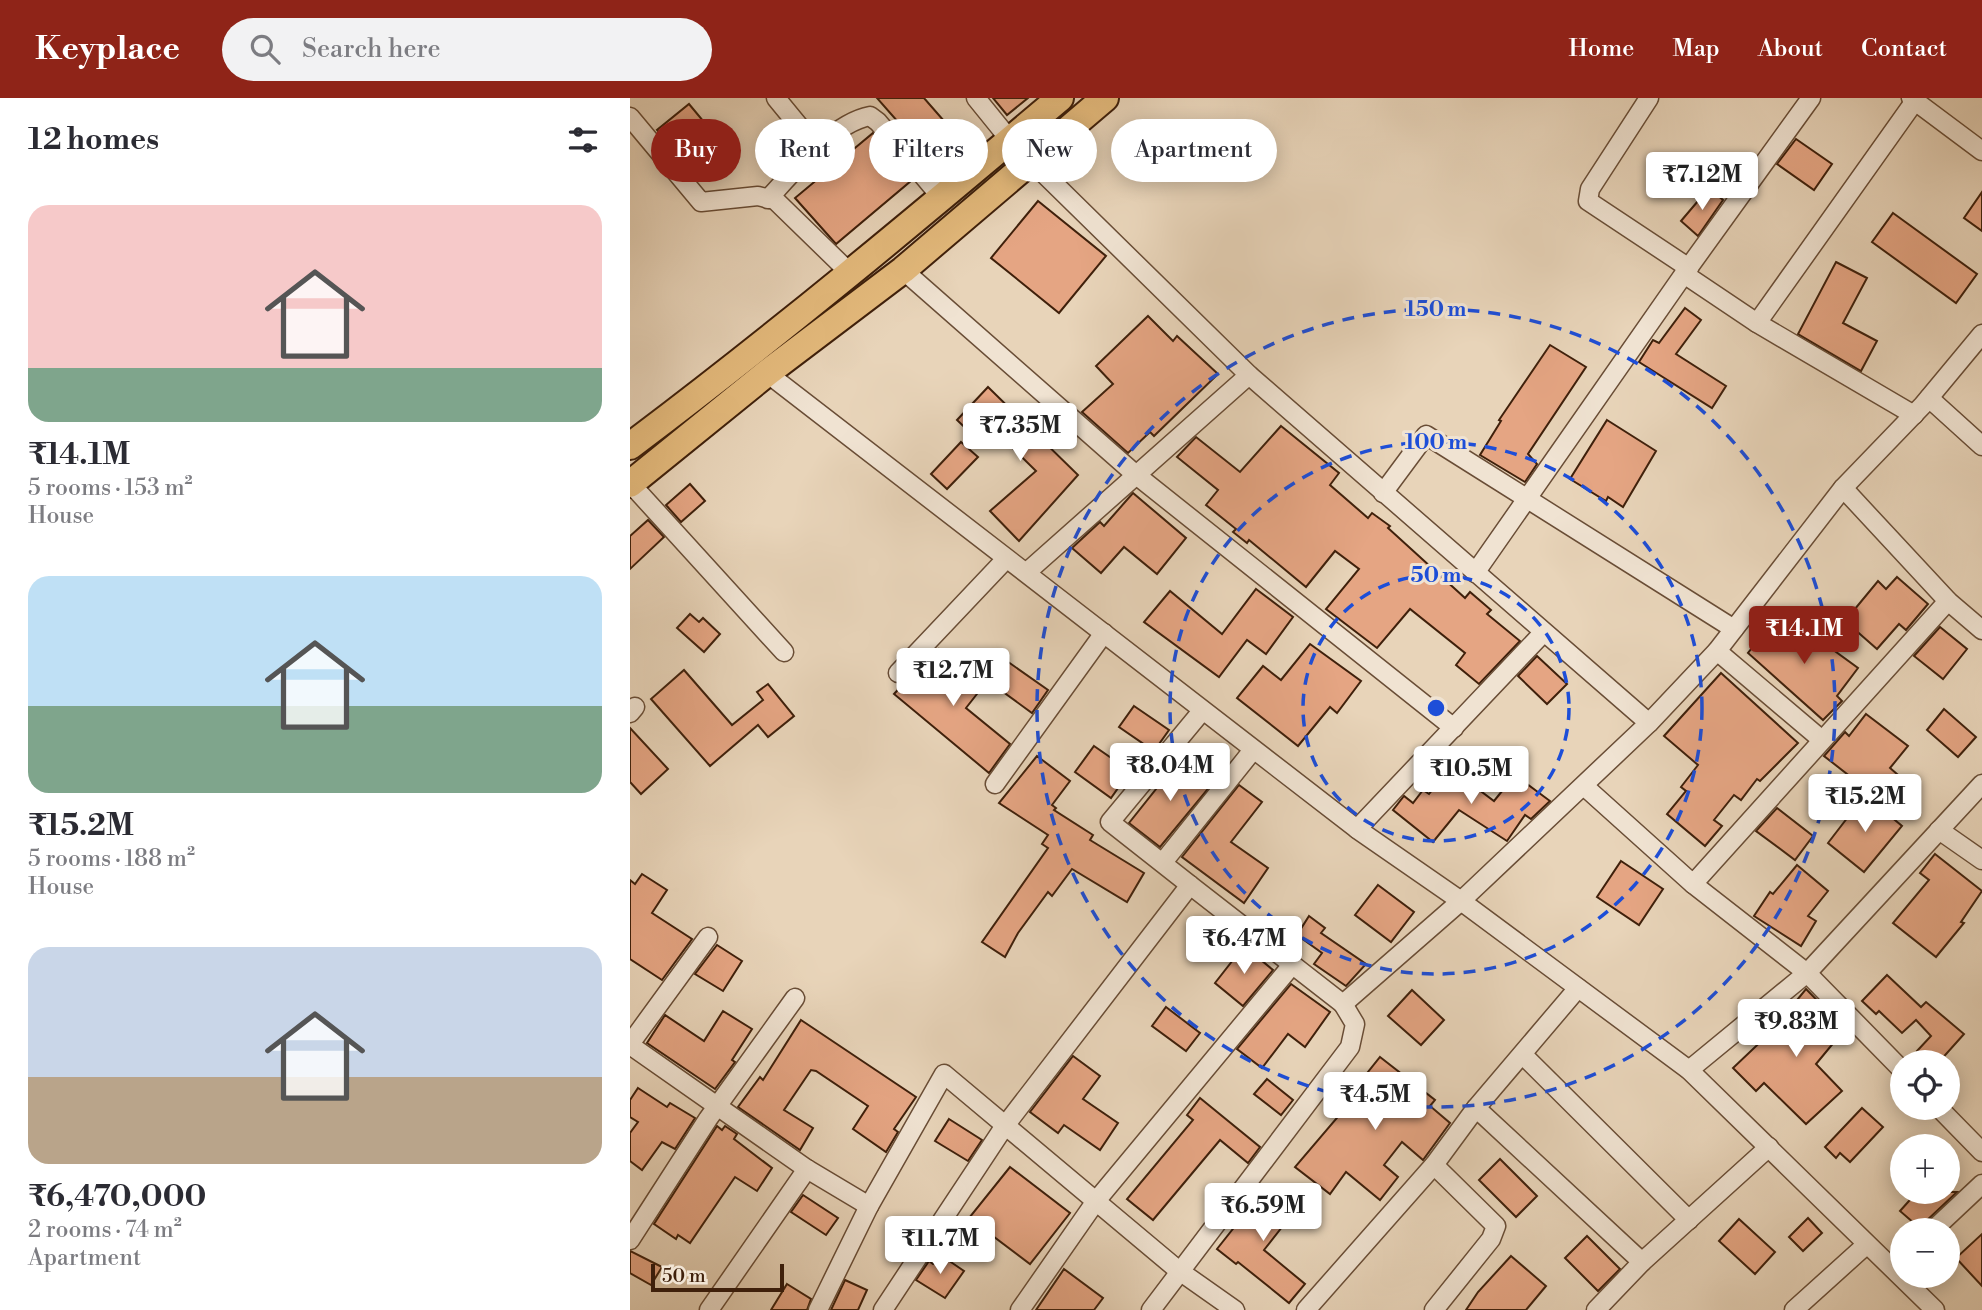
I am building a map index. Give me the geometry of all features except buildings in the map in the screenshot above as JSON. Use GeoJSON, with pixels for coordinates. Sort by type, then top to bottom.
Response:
{"type":"FeatureCollection","features":[{"type":"Feature","properties":{"kind":"highway"},"geometry":{"type":"LineString","coordinates":[[1034,119],[1060,98]]}},
{"type":"Feature","properties":{"kind":"highway"},"geometry":{"type":"LineString","coordinates":[[1081,119],[1105,98]]}},
{"type":"Feature","properties":{"kind":"highway"},"geometry":{"type":"LineString","coordinates":[[630,446],[851,274],[1002,146]]}},
{"type":"Feature","properties":{"kind":"highway"},"geometry":{"type":"LineString","coordinates":[[630,484],[767,373],[903,270],[1008,182]]}},
{"type":"Feature","properties":{"kind":"street"},"geometry":{"type":"LineString","coordinates":[[776,98],[793,119]]}},
{"type":"Feature","properties":{"kind":"street"},"geometry":{"type":"LineString","coordinates":[[976,98],[1002,129]]}},
{"type":"Feature","properties":{"kind":"street"},"geometry":{"type":"LineString","coordinates":[[1648,98],[1590,189],[1588,201],[1756,323],[1914,415]]}},
{"type":"Feature","properties":{"kind":"street"},"geometry":{"type":"LineString","coordinates":[[1475,573],[1686,271],[1811,98]]}},
{"type":"Feature","properties":{"kind":"street"},"geometry":{"type":"LineString","coordinates":[[1756,323],[1914,99],[1982,150]]}},
{"type":"Feature","properties":{"kind":"street"},"geometry":{"type":"LineString","coordinates":[[630,117],[701,202],[758,196],[768,199],[787,209],[851,274]]}},
{"type":"Feature","properties":{"kind":"street"},"geometry":{"type":"LineString","coordinates":[[855,123],[874,118],[941,197]]}},
{"type":"Feature","properties":{"kind":"street"},"geometry":{"type":"LineString","coordinates":[[768,199],[784,182]]}},
{"type":"Feature","properties":{"kind":"street"},"geometry":{"type":"LineString","coordinates":[[1052,182],[1249,374],[1383,494],[1648,723]]}},
{"type":"Feature","properties":{"kind":"street"},"geometry":{"type":"LineString","coordinates":[[903,270],[1135,474],[1454,728]]}},
{"type":"Feature","properties":{"kind":"street"},"geometry":{"type":"LineString","coordinates":[[1343,1004],[1461,901],[1584,786],[1717,651],[1843,488],[1914,415],[1982,334]]}},
{"type":"Feature","properties":{"kind":"street"},"geometry":{"type":"LineString","coordinates":[[767,373],[1357,830],[1461,901],[1689,1070],[1866,1245],[1890,1258]]}},
{"type":"Feature","properties":{"kind":"street"},"geometry":{"type":"LineString","coordinates":[[1027,572],[1249,374]]}},
{"type":"Feature","properties":{"kind":"street"},"geometry":{"type":"LineString","coordinates":[[1929,398],[1982,446]]}},
{"type":"Feature","properties":{"kind":"street"},"geometry":{"type":"LineString","coordinates":[[1383,494],[1426,435],[1734,629]]}},
{"type":"Feature","properties":{"kind":"street"},"geometry":{"type":"LineString","coordinates":[[630,484],[784,652]]}},
{"type":"Feature","properties":{"kind":"street"},"geometry":{"type":"LineString","coordinates":[[1843,488],[1948,601],[1982,630]]}},
{"type":"Feature","properties":{"kind":"street"},"geometry":{"type":"LineString","coordinates":[[898,673],[1005,560]]}},
{"type":"Feature","properties":{"kind":"street"},"geometry":{"type":"LineString","coordinates":[[1693,884],[1948,601]]}},
{"type":"Feature","properties":{"kind":"street"},"geometry":{"type":"LineString","coordinates":[[995,784],[1104,633]]}},
{"type":"Feature","properties":{"kind":"street"},"geometry":{"type":"LineString","coordinates":[[1357,830],[1544,633]]}},
{"type":"Feature","properties":{"kind":"street"},"geometry":{"type":"LineString","coordinates":[[1717,651],[1822,740]]}},
{"type":"Feature","properties":{"kind":"street"},"geometry":{"type":"LineString","coordinates":[[1151,1310],[1178,1270],[1350,1047],[1355,1024],[1343,1004],[1164,861],[1110,822],[1202,711]]}},
{"type":"Feature","properties":{"kind":"street"},"geometry":{"type":"LineString","coordinates":[[1164,861],[1253,750]]}},
{"type":"Feature","properties":{"kind":"street"},"geometry":{"type":"LineString","coordinates":[[1689,1070],[1807,973],[1982,784]]}},
{"type":"Feature","properties":{"kind":"street"},"geometry":{"type":"LineString","coordinates":[[1584,786],[1693,884],[1807,973],[1890,1058]]}},
{"type":"Feature","properties":{"kind":"street"},"geometry":{"type":"LineString","coordinates":[[1939,830],[1982,860]]}},
{"type":"Feature","properties":{"kind":"street"},"geometry":{"type":"LineString","coordinates":[[883,1310],[1004,1127],[1190,884]]}},
{"type":"Feature","properties":{"kind":"street"},"geometry":{"type":"LineString","coordinates":[[708,937],[630,1044],[807,1169],[869,1206]]}},
{"type":"Feature","properties":{"kind":"street"},"geometry":{"type":"LineString","coordinates":[[1020,1310],[1096,1201],[1292,965]]}},
{"type":"Feature","properties":{"kind":"street"},"geometry":{"type":"LineString","coordinates":[[1306,1310],[1434,1165],[1476,1108],[1578,988]]}},
{"type":"Feature","properties":{"kind":"street"},"geometry":{"type":"LineString","coordinates":[[630,1241],[708,1119],[721,1106],[795,998]]}},
{"type":"Feature","properties":{"kind":"street"},"geometry":{"type":"LineString","coordinates":[[1523,1055],[1689,1220]]}},
{"type":"Feature","properties":{"kind":"street"},"geometry":{"type":"LineString","coordinates":[[818,1310],[869,1206],[944,1074],[1004,1127],[1178,1270],[1235,1310]]}},
{"type":"Feature","properties":{"kind":"street"},"geometry":{"type":"LineString","coordinates":[[1476,1108],[1642,1262]]}},
{"type":"Feature","properties":{"kind":"street"},"geometry":{"type":"LineString","coordinates":[[1951,1120],[1982,1152]]}},
{"type":"Feature","properties":{"kind":"street"},"geometry":{"type":"LineString","coordinates":[[1596,1310],[1642,1262],[1769,1147]]}},
{"type":"Feature","properties":{"kind":"street"},"geometry":{"type":"LineString","coordinates":[[1434,1165],[1496,1226],[1491,1239],[1434,1310]]}},
{"type":"Feature","properties":{"kind":"street"},"geometry":{"type":"LineString","coordinates":[[709,1310],[807,1169]]}},
{"type":"Feature","properties":{"kind":"street"},"geometry":{"type":"LineString","coordinates":[[1946,1218],[1982,1184]]}},
{"type":"Feature","properties":{"kind":"street"},"geometry":{"type":"LineString","coordinates":[[1794,1310],[1866,1245]]}},
{"type":"Feature","properties":{"kind":"street"},"geometry":{"type":"LineString","coordinates":[[1918,1288],[1935,1310]]}}]}
